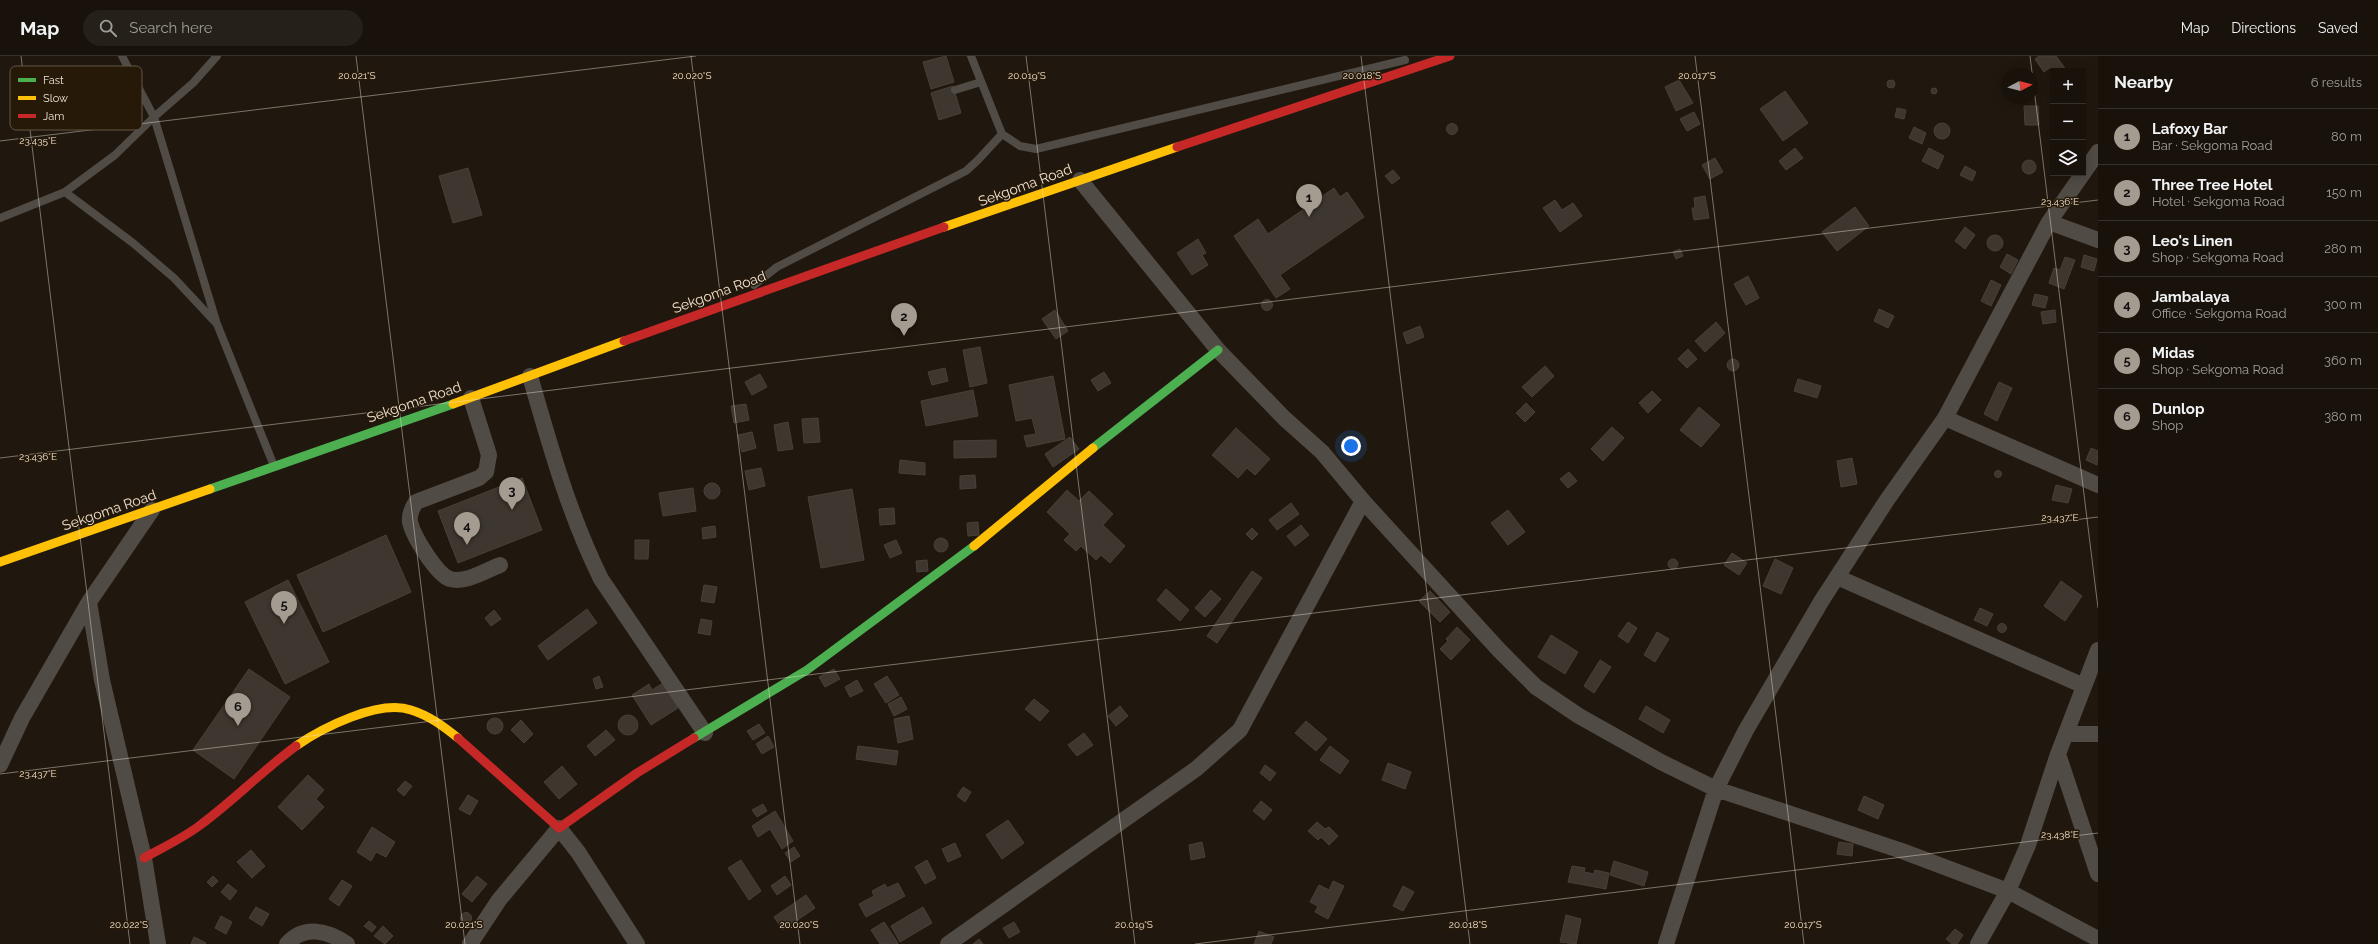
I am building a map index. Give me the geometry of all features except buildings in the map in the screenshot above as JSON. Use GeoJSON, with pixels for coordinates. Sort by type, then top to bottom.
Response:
{"type":"FeatureCollection","features":[{"type":"Feature","properties":{"kind":"main road","name":"Sekgoma Road"},"geometry":{"type":"LineString","coordinates":[[0,562],[471,398],[735,300],[1080,180],[1450,56]]}},
{"type":"Feature","properties":{"kind":"main road"},"geometry":{"type":"LineString","coordinates":[[144,858],[198,827],[236,797],[266,768],[302,742],[344,719],[379,709],[409,709],[434,720],[462,741],[559,828],[637,773],[807,670],[948,567],[1218,350]]}},
{"type":"Feature","properties":{"kind":"street"},"geometry":{"type":"LineString","coordinates":[[1666,944],[1716,789],[1746,730],[1822,600],[1886,500],[1945,418],[2049,222],[2098,152]]}},
{"type":"Feature","properties":{"kind":"street"},"geometry":{"type":"LineString","coordinates":[[1080,180],[1218,350],[1284,418],[1322,452],[1363,501],[1499,650],[1536,687],[1593,723],[1661,762],[1716,789],[1902,851],[2008,891],[2098,939]]}},
{"type":"Feature","properties":{"kind":"street"},"geometry":{"type":"LineString","coordinates":[[2049,222],[2098,240]]}},
{"type":"Feature","properties":{"kind":"street"},"geometry":{"type":"LineString","coordinates":[[530,376],[557,469],[589,556],[601,579],[705,733]]}},
{"type":"Feature","properties":{"kind":"street"},"geometry":{"type":"LineString","coordinates":[[471,398],[488,455],[486,472],[479,478],[416,502],[411,509],[410,520],[413,533],[427,554],[443,575],[450,579],[459,580],[500,565]]}},
{"type":"Feature","properties":{"kind":"street"},"geometry":{"type":"LineString","coordinates":[[1945,418],[2098,485]]}},
{"type":"Feature","properties":{"kind":"street"},"geometry":{"type":"LineString","coordinates":[[948,944],[1196,769],[1240,730],[1363,501]]}},
{"type":"Feature","properties":{"kind":"street"},"geometry":{"type":"LineString","coordinates":[[0,765],[22,718],[89,602],[152,510]]}},
{"type":"Feature","properties":{"kind":"street"},"geometry":{"type":"LineString","coordinates":[[1837,577],[2084,686]]}},
{"type":"Feature","properties":{"kind":"street"},"geometry":{"type":"LineString","coordinates":[[89,602],[102,680],[144,858],[158,944]]}},
{"type":"Feature","properties":{"kind":"street"},"geometry":{"type":"LineString","coordinates":[[1978,944],[2008,891],[2028,845],[2058,754],[2068,734],[2098,650]]}},
{"type":"Feature","properties":{"kind":"street"},"geometry":{"type":"LineString","coordinates":[[2068,734],[2098,734]]}},
{"type":"Feature","properties":{"kind":"street"},"geometry":{"type":"LineString","coordinates":[[2058,754],[2098,874]]}},
{"type":"Feature","properties":{"kind":"street"},"geometry":{"type":"LineString","coordinates":[[470,944],[499,900],[559,828],[578,852],[637,944]]}},
{"type":"Feature","properties":{"kind":"street"},"geometry":{"type":"LineString","coordinates":[[287,944],[304,933],[315,931],[331,934],[347,944]]}},
{"type":"Feature","properties":{"kind":"lane"},"geometry":{"type":"LineString","coordinates":[[122,56],[127,66]]}},
{"type":"Feature","properties":{"kind":"lane"},"geometry":{"type":"LineString","coordinates":[[142,129],[193,83],[217,56]]}},
{"type":"Feature","properties":{"kind":"lane"},"geometry":{"type":"LineString","coordinates":[[971,56],[1002,134],[1020,146],[1036,149],[1423,56]]}},
{"type":"Feature","properties":{"kind":"lane"},"geometry":{"type":"LineString","coordinates":[[955,90],[981,82]]}},
{"type":"Feature","properties":{"kind":"lane"},"geometry":{"type":"LineString","coordinates":[[142,95],[154,118],[217,324],[274,466]]}},
{"type":"Feature","properties":{"kind":"lane"},"geometry":{"type":"LineString","coordinates":[[0,218],[65,192],[115,155],[141,130]]}},
{"type":"Feature","properties":{"kind":"lane"},"geometry":{"type":"LineString","coordinates":[[735,300],[778,267],[966,171],[1002,134]]}},
{"type":"Feature","properties":{"kind":"lane"},"geometry":{"type":"LineString","coordinates":[[65,192],[133,243],[174,278],[217,324]]}},
{"type":"Feature","properties":{"kind":"traffic: fast"},"geometry":{"type":"LineString","coordinates":[[1093,448],[1218,350]]}},
{"type":"Feature","properties":{"kind":"traffic: fast"},"geometry":{"type":"LineString","coordinates":[[210,489],[453,404]]}},
{"type":"Feature","properties":{"kind":"traffic: fast"},"geometry":{"type":"LineString","coordinates":[[694,738],[807,670],[974,546]]}},
{"type":"Feature","properties":{"kind":"traffic: slow"},"geometry":{"type":"LineString","coordinates":[[944,227],[1177,147]]}},
{"type":"Feature","properties":{"kind":"traffic: slow"},"geometry":{"type":"LineString","coordinates":[[453,404],[624,341]]}},
{"type":"Feature","properties":{"kind":"traffic: slow"},"geometry":{"type":"LineString","coordinates":[[974,546],[1093,448]]}},
{"type":"Feature","properties":{"kind":"traffic: slow"},"geometry":{"type":"LineString","coordinates":[[0,562],[210,489]]}},
{"type":"Feature","properties":{"kind":"traffic: slow"},"geometry":{"type":"LineString","coordinates":[[296,746],[320,731],[351,717],[383,708],[411,710],[424,715],[442,725],[458,738]]}},
{"type":"Feature","properties":{"kind":"traffic: jam"},"geometry":{"type":"LineString","coordinates":[[1177,147],[1450,56]]}},
{"type":"Feature","properties":{"kind":"traffic: jam"},"geometry":{"type":"LineString","coordinates":[[624,341],[944,227]]}},
{"type":"Feature","properties":{"kind":"traffic: jam"},"geometry":{"type":"LineString","coordinates":[[458,738],[559,828],[637,773],[694,738]]}},
{"type":"Feature","properties":{"kind":"traffic: jam"},"geometry":{"type":"LineString","coordinates":[[144,858],[199,826],[296,746]]}},
{"type":"Feature","properties":{"kind":"place","name":"Lafoxy Bar"},"geometry":{"type":"Point","coordinates":[1309,217]}},
{"type":"Feature","properties":{"kind":"place","name":"Three Tree Hotel"},"geometry":{"type":"Point","coordinates":[904,336]}},
{"type":"Feature","properties":{"kind":"place","name":"Leo's Linen"},"geometry":{"type":"Point","coordinates":[512,510]}},
{"type":"Feature","properties":{"kind":"place","name":"Jambalaya"},"geometry":{"type":"Point","coordinates":[467,545]}},
{"type":"Feature","properties":{"kind":"place","name":"Midas"},"geometry":{"type":"Point","coordinates":[284,624]}},
{"type":"Feature","properties":{"kind":"place","name":"Dunlop"},"geometry":{"type":"Point","coordinates":[238,726]}}]}
